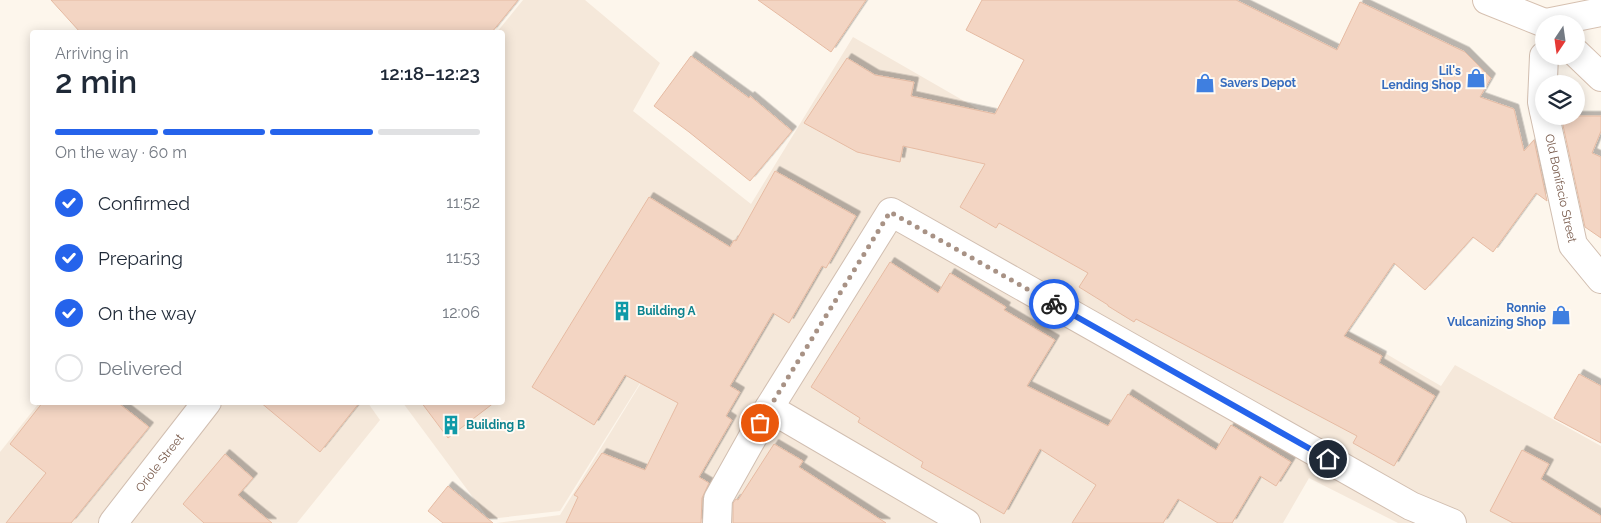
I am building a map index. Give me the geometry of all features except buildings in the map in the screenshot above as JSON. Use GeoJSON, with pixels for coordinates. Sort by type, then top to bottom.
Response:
{"type":"FeatureCollection","features":[{"type":"Feature","properties":{"kind":"street"},"geometry":{"type":"LineString","coordinates":[[1488,0],[1535,19]]}},
{"type":"Feature","properties":{"kind":"street"},"geometry":{"type":"LineString","coordinates":[[1585,15],[1601,12]]}},
{"type":"Feature","properties":{"kind":"street"},"geometry":{"type":"LineString","coordinates":[[1585,62],[1601,77]]}},
{"type":"Feature","properties":{"kind":"street","name":"Old Bonifacio Street"},"geometry":{"type":"LineString","coordinates":[[1547,125],[1573,245],[1601,279]]}},
{"type":"Feature","properties":{"kind":"street"},"geometry":{"type":"LineString","coordinates":[[717,523],[718,499],[769,408],[890,212],[1412,506],[1452,523]]}},
{"type":"Feature","properties":{"kind":"street","name":"Oriole Street"},"geometry":{"type":"LineString","coordinates":[[113,523],[205,405]]}},
{"type":"Feature","properties":{"kind":"street"},"geometry":{"type":"LineString","coordinates":[[769,408],[966,523]]}},
{"type":"Feature","properties":{"kind":"shaded area"},"geometry":{"type":"Polygon","coordinates":[[[523,0],[585,0],[660,63],[633,111],[751,204],[853,37],[1223,250],[1320,315],[1441,386],[1455,365],[1601,446],[1601,523],[1398,523],[1309,478],[1283,523],[496,523],[560,515],[682,316],[560,511],[489,519],[404,405],[505,405],[505,30],[499,30],[523,0]]]}},
{"type":"Feature","properties":{"kind":"shaded area"},"geometry":{"type":"Polygon","coordinates":[[[37,405],[369,405],[380,420],[297,523],[0,523],[0,452],[37,405]]]}},
{"type":"Feature","properties":{"kind":"way so far"},"geometry":{"type":"LineString","coordinates":[[760,423],[890,212],[1054,304]]}},
{"type":"Feature","properties":{"kind":"place","name":"Lil's Lending Shop"},"geometry":{"type":"Point","coordinates":[1476,78]}},
{"type":"Feature","properties":{"kind":"place","name":"Savers Depot"},"geometry":{"type":"Point","coordinates":[1205,83]}},
{"type":"Feature","properties":{"kind":"place","name":"Building A"},"geometry":{"type":"Point","coordinates":[622,311]}},
{"type":"Feature","properties":{"kind":"place","name":"Ronnie Vulcanizing Shop"},"geometry":{"type":"Point","coordinates":[1561,315]}},
{"type":"Feature","properties":{"kind":"place","name":"Building B"},"geometry":{"type":"Point","coordinates":[451,425]}},
{"type":"Feature","properties":{"kind":"route"},"geometry":{"type":"LineString","coordinates":[[1054,304],[1328,459]]}}]}
